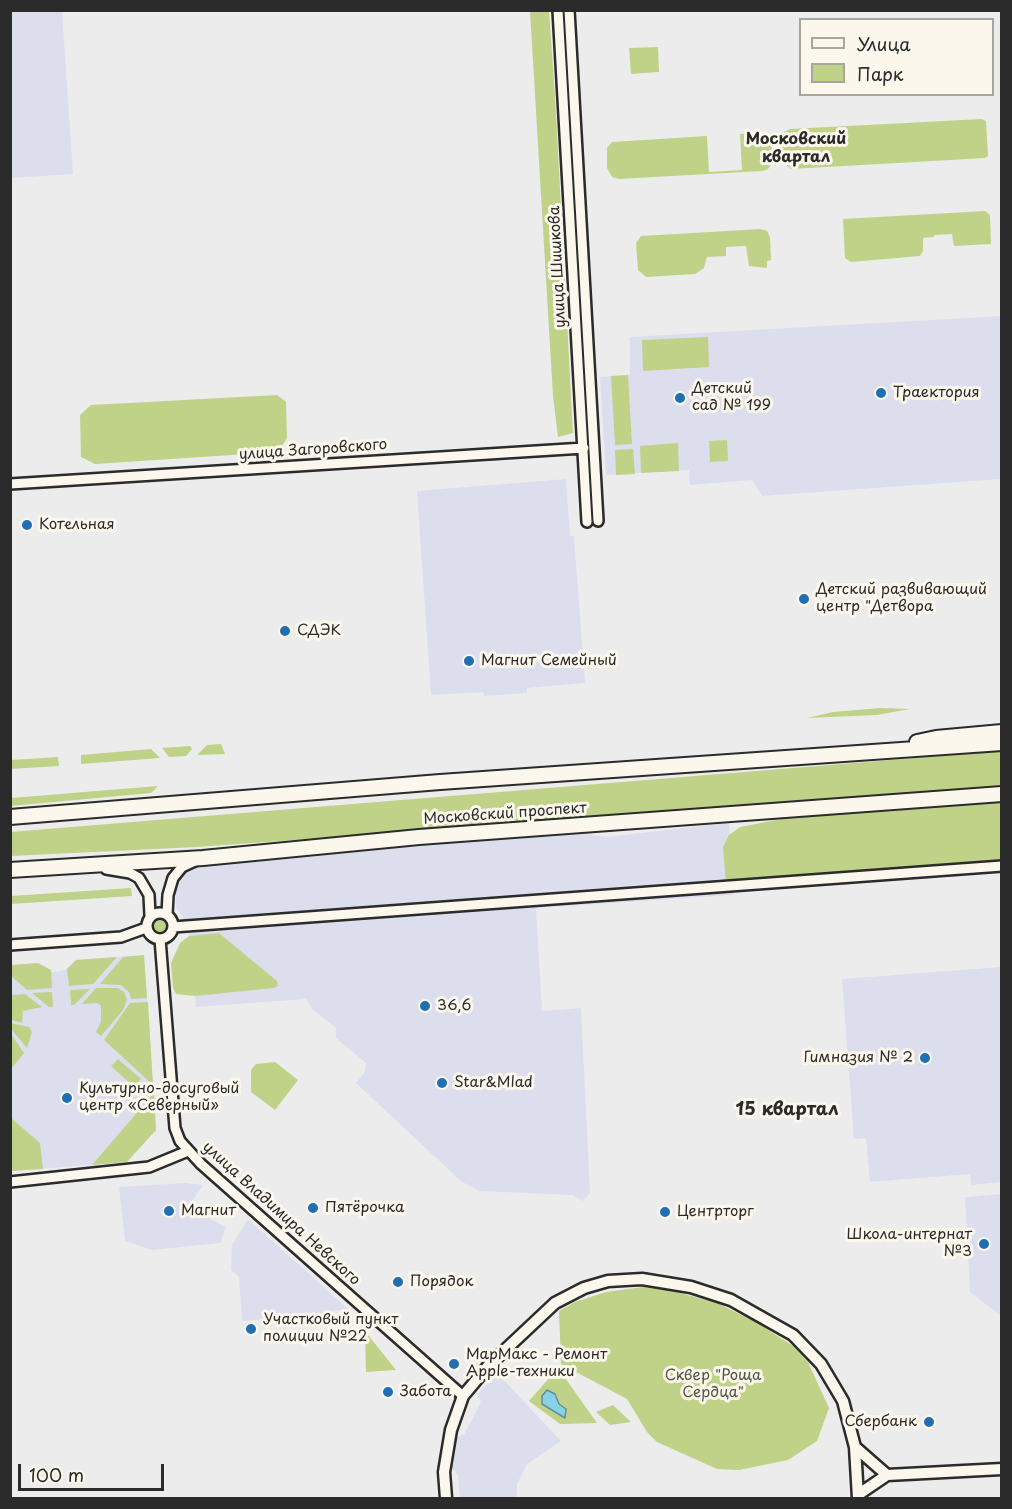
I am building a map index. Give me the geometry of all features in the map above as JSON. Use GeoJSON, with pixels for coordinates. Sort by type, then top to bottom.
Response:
{"type":"FeatureCollection","features":[{"type":"Feature","properties":{"kind":"main road"},"geometry":{"type":"LineString","coordinates":[[880,752],[936,738],[1002,732]]}},
{"type":"Feature","properties":{"kind":"main road"},"geometry":{"type":"LineString","coordinates":[[10,817],[449,782],[1002,744]]}},
{"type":"Feature","properties":{"kind":"main road","name":"Московский проспект"},"geometry":{"type":"LineString","coordinates":[[10,870],[203,858],[435,836],[1002,794]]}},
{"type":"Feature","properties":{"kind":"street","name":"улица Шишкова"},"geometry":{"type":"LineString","coordinates":[[558,10],[587,522]]}},
{"type":"Feature","properties":{"kind":"street","name":"улица Шишкова"},"geometry":{"type":"LineString","coordinates":[[569,10],[598,522]]}},
{"type":"Feature","properties":{"kind":"street","name":"улица Загоровского"},"geometry":{"type":"LineString","coordinates":[[10,484],[584,448]]}},
{"type":"Feature","properties":{"kind":"street"},"geometry":{"type":"LineString","coordinates":[[146,928],[153,938],[160,939],[170,934],[173,927],[167,915],[168,896],[173,878],[182,867],[203,858]]}},
{"type":"Feature","properties":{"kind":"street"},"geometry":{"type":"LineString","coordinates":[[92,866],[130,873],[139,878],[149,895],[150,916],[146,928]]}},
{"type":"Feature","properties":{"kind":"street"},"geometry":{"type":"LineString","coordinates":[[173,927],[1002,866]]}},
{"type":"Feature","properties":{"kind":"street"},"geometry":{"type":"LineString","coordinates":[[150,916],[157,912],[167,915]]}},
{"type":"Feature","properties":{"kind":"street"},"geometry":{"type":"LineString","coordinates":[[10,945],[121,937],[146,928]]}},
{"type":"Feature","properties":{"kind":"street"},"geometry":{"type":"LineString","coordinates":[[160,939],[175,1128],[188,1151]]}},
{"type":"Feature","properties":{"kind":"street","name":"улица Владимира Невского"},"geometry":{"type":"LineString","coordinates":[[10,1182],[149,1167],[188,1151],[463,1396]]}},
{"type":"Feature","properties":{"kind":"street"},"geometry":{"type":"LineString","coordinates":[[446,1498],[444,1472],[447,1447],[463,1396],[502,1352],[555,1303],[584,1288],[608,1281],[642,1279],[691,1287],[731,1300],[793,1335],[821,1364],[843,1401],[855,1447],[859,1496]]}},
{"type":"Feature","properties":{"kind":"street"},"geometry":{"type":"LineString","coordinates":[[855,1447],[887,1475]]}},
{"type":"Feature","properties":{"kind":"street"},"geometry":{"type":"LineString","coordinates":[[859,1496],[887,1475],[1002,1468]]}},
{"type":"Feature","properties":{"kind":"shaded area"},"geometry":{"type":"Polygon","coordinates":[[[11,10],[62,11],[73,174],[11,178],[11,10]]]}},
{"type":"Feature","properties":{"kind":"shaded area","name":"Траектория"},"geometry":{"type":"Polygon","coordinates":[[[1001,316],[1001,479],[762,496],[752,480],[690,485],[689,470],[606,475],[600,377],[630,375],[630,337],[1001,316]]]}},
{"type":"Feature","properties":{"kind":"shaded area"},"geometry":{"type":"Polygon","coordinates":[[[566,479],[570,536],[574,536],[585,683],[527,688],[527,693],[484,696],[483,692],[431,695],[417,491],[566,479]]]}},
{"type":"Feature","properties":{"kind":"shaded area"},"geometry":{"type":"Polygon","coordinates":[[[729,823],[733,895],[536,908],[542,1011],[581,1008],[590,1193],[583,1201],[572,1195],[480,1191],[462,1182],[356,1083],[365,1072],[366,1063],[336,1038],[336,1028],[313,1010],[306,999],[196,1007],[191,943],[186,922],[176,907],[175,877],[188,865],[431,844],[586,834],[606,837],[729,823]]]}},
{"type":"Feature","properties":{"kind":"shaded area"},"geometry":{"type":"Polygon","coordinates":[[[144,955],[156,1130],[127,1162],[11,1171],[11,965],[38,963],[53,972],[65,970],[76,960],[144,955]]]}},
{"type":"Feature","properties":{"kind":"shaded area","name":"Гимназия № 2"},"geometry":{"type":"Polygon","coordinates":[[[1001,967],[1001,1182],[971,1185],[970,1174],[870,1182],[866,1138],[854,1139],[842,979],[1001,967]]]}},
{"type":"Feature","properties":{"kind":"shaded area"},"geometry":{"type":"Polygon","coordinates":[[[185,1183],[203,1185],[191,1203],[207,1217],[226,1227],[220,1243],[152,1250],[125,1241],[119,1187],[185,1183]]]}},
{"type":"Feature","properties":{"kind":"shaded area","name":"Школа-интернат №3"},"geometry":{"type":"Polygon","coordinates":[[[1002,1194],[1001,1316],[970,1292],[965,1197],[1002,1194]]]}},
{"type":"Feature","properties":{"kind":"shaded area"},"geometry":{"type":"Polygon","coordinates":[[[248,1219],[348,1309],[325,1312],[323,1317],[287,1322],[283,1317],[242,1321],[239,1277],[231,1270],[232,1245],[248,1219]]]}},
{"type":"Feature","properties":{"kind":"shaded area"},"geometry":{"type":"Polygon","coordinates":[[[497,1373],[561,1441],[527,1464],[517,1484],[517,1498],[460,1498],[458,1475],[449,1465],[457,1437],[464,1435],[481,1402],[477,1395],[497,1373]]]}},
{"type":"Feature","properties":{"kind":"green space"},"geometry":{"type":"Polygon","coordinates":[[[530,11],[549,11],[555,95],[573,433],[558,437],[553,396],[530,11]]]}},
{"type":"Feature","properties":{"kind":"green space"},"geometry":{"type":"Polygon","coordinates":[[[658,47],[659,72],[631,74],[629,48],[658,47]]]}},
{"type":"Feature","properties":{"kind":"green space"},"geometry":{"type":"Polygon","coordinates":[[[982,119],[986,121],[988,156],[985,158],[791,169],[783,162],[781,141],[784,132],[790,129],[982,119]]]}},
{"type":"Feature","properties":{"kind":"green space"},"geometry":{"type":"Polygon","coordinates":[[[762,133],[771,139],[773,162],[768,169],[762,171],[619,179],[612,177],[607,168],[607,148],[612,142],[707,136],[709,172],[742,170],[740,134],[762,133]]]}},
{"type":"Feature","properties":{"kind":"green space"},"geometry":{"type":"Polygon","coordinates":[[[985,211],[990,215],[991,244],[954,246],[952,234],[934,235],[934,237],[923,238],[923,251],[920,256],[851,262],[845,258],[843,219],[985,211]]]}},
{"type":"Feature","properties":{"kind":"green space"},"geometry":{"type":"Polygon","coordinates":[[[761,229],[767,231],[770,237],[771,260],[767,261],[767,268],[749,266],[746,246],[726,247],[726,256],[707,257],[704,268],[695,274],[646,277],[638,270],[636,243],[641,236],[761,229]]]}},
{"type":"Feature","properties":{"kind":"green space"},"geometry":{"type":"Polygon","coordinates":[[[708,337],[709,367],[643,371],[642,340],[708,337]]]}},
{"type":"Feature","properties":{"kind":"green space"},"geometry":{"type":"Polygon","coordinates":[[[628,375],[632,444],[615,445],[611,376],[628,375]]]}},
{"type":"Feature","properties":{"kind":"green space"},"geometry":{"type":"Polygon","coordinates":[[[277,395],[286,402],[287,438],[278,452],[95,464],[81,457],[80,415],[91,405],[277,395]]]}},
{"type":"Feature","properties":{"kind":"green space"},"geometry":{"type":"Polygon","coordinates":[[[727,440],[728,461],[710,462],[709,441],[727,440]]]}},
{"type":"Feature","properties":{"kind":"green space"},"geometry":{"type":"Polygon","coordinates":[[[678,443],[679,471],[641,473],[640,446],[678,443]]]}},
{"type":"Feature","properties":{"kind":"green space"},"geometry":{"type":"Polygon","coordinates":[[[633,449],[635,474],[616,475],[615,450],[633,449]]]}},
{"type":"Feature","properties":{"kind":"green space"},"geometry":{"type":"Polygon","coordinates":[[[880,708],[910,709],[877,715],[807,718],[833,712],[880,708]]]}},
{"type":"Feature","properties":{"kind":"green space"},"geometry":{"type":"Polygon","coordinates":[[[221,744],[225,754],[197,755],[207,745],[221,744]]]}},
{"type":"Feature","properties":{"kind":"green space"},"geometry":{"type":"Polygon","coordinates":[[[190,746],[192,749],[186,756],[169,757],[162,748],[190,746]]]}},
{"type":"Feature","properties":{"kind":"green space"},"geometry":{"type":"Polygon","coordinates":[[[151,749],[160,758],[81,764],[81,755],[151,749]]]}},
{"type":"Feature","properties":{"kind":"green space"},"geometry":{"type":"Polygon","coordinates":[[[1001,751],[1001,789],[197,847],[11,856],[10,832],[1001,751]]]}},
{"type":"Feature","properties":{"kind":"green space"},"geometry":{"type":"Polygon","coordinates":[[[58,757],[59,766],[11,769],[11,760],[58,757]]]}},
{"type":"Feature","properties":{"kind":"green space"},"geometry":{"type":"Polygon","coordinates":[[[158,786],[151,793],[11,806],[11,798],[158,786]]]}},
{"type":"Feature","properties":{"kind":"green space"},"geometry":{"type":"Polygon","coordinates":[[[1001,794],[1001,866],[726,885],[723,847],[729,835],[740,827],[802,815],[1001,794]]]}},
{"type":"Feature","properties":{"kind":"green space"},"geometry":{"type":"Polygon","coordinates":[[[131,888],[132,896],[11,904],[11,896],[131,888]]]}},
{"type":"Feature","properties":{"kind":"green space"},"geometry":{"type":"Polygon","coordinates":[[[160,916],[167,919],[170,926],[167,933],[160,936],[153,933],[150,926],[153,919],[160,916]]]}},
{"type":"Feature","properties":{"kind":"green space"},"geometry":{"type":"Polygon","coordinates":[[[219,933],[277,981],[278,986],[195,996],[176,994],[173,988],[171,963],[180,943],[189,936],[219,933]]]}},
{"type":"Feature","properties":{"kind":"green space"},"geometry":{"type":"Polygon","coordinates":[[[144,955],[147,998],[131,999],[129,992],[121,985],[100,984],[123,957],[144,955]]]}},
{"type":"Feature","properties":{"kind":"green space"},"geometry":{"type":"Polygon","coordinates":[[[117,957],[93,984],[69,986],[67,969],[76,960],[117,957]]]}},
{"type":"Feature","properties":{"kind":"green space"},"geometry":{"type":"Polygon","coordinates":[[[38,963],[51,970],[52,988],[27,990],[11,976],[11,965],[38,963]]]}},
{"type":"Feature","properties":{"kind":"green space"},"geometry":{"type":"Polygon","coordinates":[[[96,988],[118,988],[124,992],[127,1000],[123,1010],[101,1036],[96,1032],[101,1022],[101,1006],[97,1003],[82,1004],[96,988]]]}},
{"type":"Feature","properties":{"kind":"green space"},"geometry":{"type":"Polygon","coordinates":[[[90,989],[74,1005],[71,1005],[70,990],[90,989]]]}},
{"type":"Feature","properties":{"kind":"green space"},"geometry":{"type":"Polygon","coordinates":[[[52,992],[53,1007],[49,1007],[32,993],[52,992]]]}},
{"type":"Feature","properties":{"kind":"green space"},"geometry":{"type":"Polygon","coordinates":[[[25,994],[42,1007],[23,1011],[22,1023],[11,1020],[11,995],[25,994]]]}},
{"type":"Feature","properties":{"kind":"green space"},"geometry":{"type":"Polygon","coordinates":[[[148,1002],[153,1085],[104,1040],[130,1003],[148,1002]]]}},
{"type":"Feature","properties":{"kind":"green space"},"geometry":{"type":"Polygon","coordinates":[[[10,1023],[29,1027],[32,1032],[27,1048],[11,1029],[10,1023]]]}},
{"type":"Feature","properties":{"kind":"green space"},"geometry":{"type":"Polygon","coordinates":[[[11,1034],[24,1053],[11,1069],[11,1034]]]}},
{"type":"Feature","properties":{"kind":"green space"},"geometry":{"type":"Polygon","coordinates":[[[118,1059],[141,1079],[134,1087],[111,1066],[118,1059]]]}},
{"type":"Feature","properties":{"kind":"green space"},"geometry":{"type":"Polygon","coordinates":[[[275,1062],[298,1080],[275,1110],[251,1092],[251,1070],[256,1064],[275,1062]]]}},
{"type":"Feature","properties":{"kind":"green space"},"geometry":{"type":"Polygon","coordinates":[[[154,1093],[156,1130],[127,1162],[92,1165],[154,1093]]]}},
{"type":"Feature","properties":{"kind":"green space"},"geometry":{"type":"Polygon","coordinates":[[[11,1118],[40,1143],[43,1169],[11,1171],[11,1118]]]}},
{"type":"Feature","properties":{"kind":"green space","name":"Сквер \"Роща Сердца\""},"geometry":{"type":"Polygon","coordinates":[[[643,1287],[669,1290],[717,1303],[756,1322],[793,1346],[808,1362],[829,1408],[817,1441],[788,1460],[739,1470],[717,1469],[657,1442],[647,1432],[627,1399],[561,1364],[559,1311],[575,1302],[606,1292],[643,1287]]]}},
{"type":"Feature","properties":{"kind":"green space"},"geometry":{"type":"Polygon","coordinates":[[[365,1331],[396,1370],[366,1372],[365,1331]]]}},
{"type":"Feature","properties":{"kind":"green space"},"geometry":{"type":"Polygon","coordinates":[[[558,1368],[597,1423],[560,1424],[529,1401],[558,1368]]]}},
{"type":"Feature","properties":{"kind":"green space"},"geometry":{"type":"Polygon","coordinates":[[[613,1405],[631,1422],[610,1425],[596,1412],[613,1405]]]}},
{"type":"Feature","properties":{"kind":"water"},"geometry":{"type":"Polygon","coordinates":[[[547,1390],[555,1394],[559,1404],[566,1409],[565,1418],[542,1404],[542,1396],[547,1390]]]}},
{"type":"Feature","properties":{"kind":"place","name":"Траектория"},"geometry":{"type":"Point","coordinates":[881,393]}},
{"type":"Feature","properties":{"kind":"place","name":"Детский сад № 199"},"geometry":{"type":"Point","coordinates":[680,398]}},
{"type":"Feature","properties":{"kind":"place","name":"Котельная"},"geometry":{"type":"Point","coordinates":[27,525]}},
{"type":"Feature","properties":{"kind":"place","name":"Детский развивающий центр \"Детвора"},"geometry":{"type":"Point","coordinates":[804,599]}},
{"type":"Feature","properties":{"kind":"place","name":"СДЭК"},"geometry":{"type":"Point","coordinates":[285,631]}},
{"type":"Feature","properties":{"kind":"place","name":"Магнит Семейный"},"geometry":{"type":"Point","coordinates":[469,661]}},
{"type":"Feature","properties":{"kind":"place","name":"36,6"},"geometry":{"type":"Point","coordinates":[425,1006]}},
{"type":"Feature","properties":{"kind":"place","name":"Гимназия № 2"},"geometry":{"type":"Point","coordinates":[925,1058]}},
{"type":"Feature","properties":{"kind":"place","name":"Star&Mlad"},"geometry":{"type":"Point","coordinates":[442,1083]}},
{"type":"Feature","properties":{"kind":"place","name":"Культурно-досуговый центр «Северный»"},"geometry":{"type":"Point","coordinates":[67,1098]}},
{"type":"Feature","properties":{"kind":"place","name":"Пятёрочка"},"geometry":{"type":"Point","coordinates":[313,1208]}},
{"type":"Feature","properties":{"kind":"place","name":"Магнит"},"geometry":{"type":"Point","coordinates":[169,1211]}},
{"type":"Feature","properties":{"kind":"place","name":"Центрторг"},"geometry":{"type":"Point","coordinates":[665,1212]}},
{"type":"Feature","properties":{"kind":"place","name":"Школа-интернат №3"},"geometry":{"type":"Point","coordinates":[984,1244]}},
{"type":"Feature","properties":{"kind":"place","name":"Порядок"},"geometry":{"type":"Point","coordinates":[398,1282]}},
{"type":"Feature","properties":{"kind":"place","name":"Участковый пункт полиции №22"},"geometry":{"type":"Point","coordinates":[251,1329]}},
{"type":"Feature","properties":{"kind":"place","name":"МарМакс - Ремонт Apple-техники"},"geometry":{"type":"Point","coordinates":[454,1364]}},
{"type":"Feature","properties":{"kind":"place","name":"Забота"},"geometry":{"type":"Point","coordinates":[388,1392]}},
{"type":"Feature","properties":{"kind":"place","name":"Сбербанк"},"geometry":{"type":"Point","coordinates":[929,1422]}},
{"type":"Feature","properties":{"kind":"district","name":"Московский квартал"},"geometry":{"type":"Point","coordinates":[796,149]}},
{"type":"Feature","properties":{"kind":"district","name":"15 квартал"},"geometry":{"type":"Point","coordinates":[787,1110]}}]}
